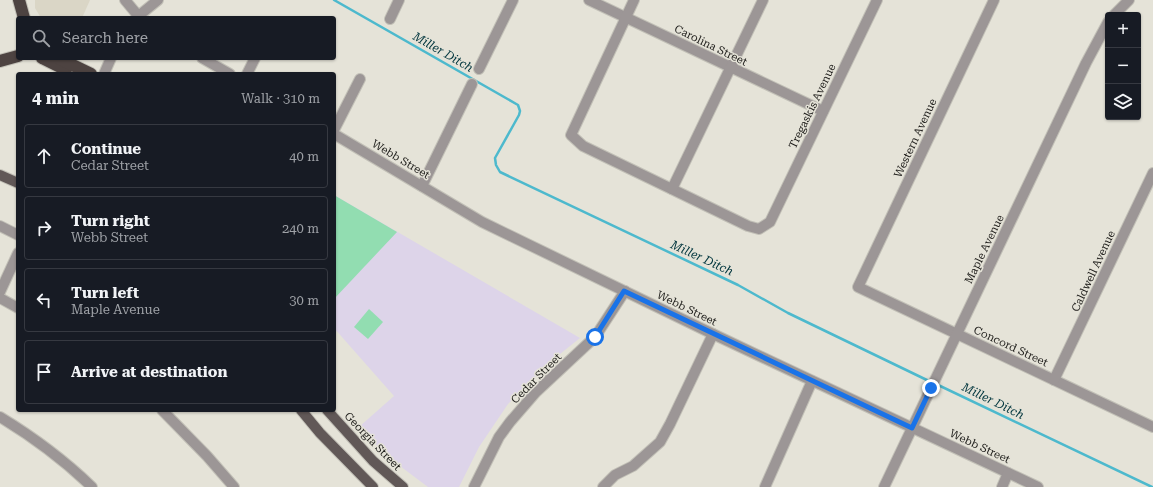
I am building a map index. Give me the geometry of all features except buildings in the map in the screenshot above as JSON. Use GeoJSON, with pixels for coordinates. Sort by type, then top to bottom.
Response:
{"type":"FeatureCollection","features":[{"type":"Feature","properties":{"kind":"highway"},"geometry":{"type":"LineString","coordinates":[[20,0],[24,16]]}},
{"type":"Feature","properties":{"kind":"highway"},"geometry":{"type":"LineString","coordinates":[[0,61],[16,56]]}},
{"type":"Feature","properties":{"kind":"highway"},"geometry":{"type":"LineString","coordinates":[[46,60],[69,72]]}},
{"type":"Feature","properties":{"kind":"highway"},"geometry":{"type":"LineString","coordinates":[[62,60],[87,72]]}},
{"type":"Feature","properties":{"kind":"main road"},"geometry":{"type":"LineString","coordinates":[[0,175],[16,182]]}},
{"type":"Feature","properties":{"kind":"main road"},"geometry":{"type":"LineString","coordinates":[[303,412],[320,433],[373,487]]}},
{"type":"Feature","properties":{"kind":"main road","name":"Georgia Street"},"geometry":{"type":"LineString","coordinates":[[329,412],[373,461],[404,487]]}},
{"type":"Feature","properties":{"kind":"street"},"geometry":{"type":"LineString","coordinates":[[125,0],[137,16]]}},
{"type":"Feature","properties":{"kind":"street"},"geometry":{"type":"LineString","coordinates":[[139,16],[158,0]]}},
{"type":"Feature","properties":{"kind":"street"},"geometry":{"type":"LineString","coordinates":[[390,19],[399,0]]}},
{"type":"Feature","properties":{"kind":"street"},"geometry":{"type":"LineString","coordinates":[[479,69],[513,0]]}},
{"type":"Feature","properties":{"kind":"street","name":"Carolina Street"},"geometry":{"type":"LineString","coordinates":[[589,0],[823,111]]}},
{"type":"Feature","properties":{"kind":"street"},"geometry":{"type":"LineString","coordinates":[[634,0],[571,135],[582,146],[672,189],[763,0]]}},
{"type":"Feature","properties":{"kind":"street","name":"Tregaskis Avenue"},"geometry":{"type":"LineString","coordinates":[[672,189],[748,226],[759,229],[770,222],[877,0]]}},
{"type":"Feature","properties":{"kind":"street","name":"Western Avenue"},"geometry":{"type":"LineString","coordinates":[[858,287],[994,0]]}},
{"type":"Feature","properties":{"kind":"street"},"geometry":{"type":"LineString","coordinates":[[1117,12],[1129,0]]}},
{"type":"Feature","properties":{"kind":"street","name":"Maple Avenue"},"geometry":{"type":"LineString","coordinates":[[884,487],[1086,63],[1105,28]]}},
{"type":"Feature","properties":{"kind":"street"},"geometry":{"type":"LineString","coordinates":[[105,72],[110,60]]}},
{"type":"Feature","properties":{"kind":"street"},"geometry":{"type":"LineString","coordinates":[[206,60],[226,72]]}},
{"type":"Feature","properties":{"kind":"street"},"geometry":{"type":"LineString","coordinates":[[248,72],[254,60]]}},
{"type":"Feature","properties":{"kind":"street"},"geometry":{"type":"LineString","coordinates":[[336,126],[360,79]]}},
{"type":"Feature","properties":{"kind":"street"},"geometry":{"type":"LineString","coordinates":[[422,186],[472,84]]}},
{"type":"Feature","properties":{"kind":"street","name":"Webb Street"},"geometry":{"type":"LineString","coordinates":[[336,135],[482,222],[713,334],[1038,487]]}},
{"type":"Feature","properties":{"kind":"street","name":"Caldwell Avenue"},"geometry":{"type":"LineString","coordinates":[[1054,380],[1153,173]]}},
{"type":"Feature","properties":{"kind":"street"},"geometry":{"type":"LineString","coordinates":[[0,226],[16,234]]}},
{"type":"Feature","properties":{"kind":"street"},"geometry":{"type":"LineString","coordinates":[[0,292],[16,257]]}},
{"type":"Feature","properties":{"kind":"street","name":"Concord Street"},"geometry":{"type":"LineString","coordinates":[[858,287],[1054,380],[1152,424]]}},
{"type":"Feature","properties":{"kind":"street","name":"Cedar Street"},"geometry":{"type":"LineString","coordinates":[[474,487],[499,437],[510,422],[536,392],[595,337],[624,291]]}},
{"type":"Feature","properties":{"kind":"street"},"geometry":{"type":"LineString","coordinates":[[0,298],[16,307]]}},
{"type":"Feature","properties":{"kind":"street"},"geometry":{"type":"LineString","coordinates":[[603,487],[615,475],[633,466],[660,442],[713,334]]}},
{"type":"Feature","properties":{"kind":"street"},"geometry":{"type":"LineString","coordinates":[[765,487],[812,381]]}},
{"type":"Feature","properties":{"kind":"street"},"geometry":{"type":"LineString","coordinates":[[164,412],[207,456],[234,487]]}},
{"type":"Feature","properties":{"kind":"street"},"geometry":{"type":"LineString","coordinates":[[0,417],[28,434],[78,473],[92,487]]}},
{"type":"Feature","properties":{"kind":"street"},"geometry":{"type":"LineString","coordinates":[[1002,487],[1008,473]]}},
{"type":"Feature","properties":{"kind":"shaded area"},"geometry":{"type":"Polygon","coordinates":[[[35,0],[90,0],[83,16],[40,16],[35,8],[35,0]]]}},
{"type":"Feature","properties":{"kind":"shaded area"},"geometry":{"type":"Polygon","coordinates":[[[336,196],[580,338],[550,362],[508,404],[479,447],[459,487],[428,487],[388,457],[359,427],[394,396],[336,330],[336,196]]]}},
{"type":"Feature","properties":{"kind":"green space"},"geometry":{"type":"Polygon","coordinates":[[[336,196],[397,232],[336,297],[336,196]]]}},
{"type":"Feature","properties":{"kind":"green space"},"geometry":{"type":"Polygon","coordinates":[[[369,309],[383,322],[368,339],[354,327],[369,309]]]}},
{"type":"Feature","properties":{"kind":"waterway","name":"Miller Ditch"},"geometry":{"type":"LineString","coordinates":[[334,0],[518,105],[520,111],[519,115],[495,158],[496,165],[500,172],[738,285],[788,313],[931,382]]}},
{"type":"Feature","properties":{"kind":"waterway","name":"Miller Ditch"},"geometry":{"type":"LineString","coordinates":[[936,384],[1152,487]]}},
{"type":"Feature","properties":{"kind":"route"},"geometry":{"type":"LineString","coordinates":[[595,337],[624,291],[912,428],[931,388]]}}]}
